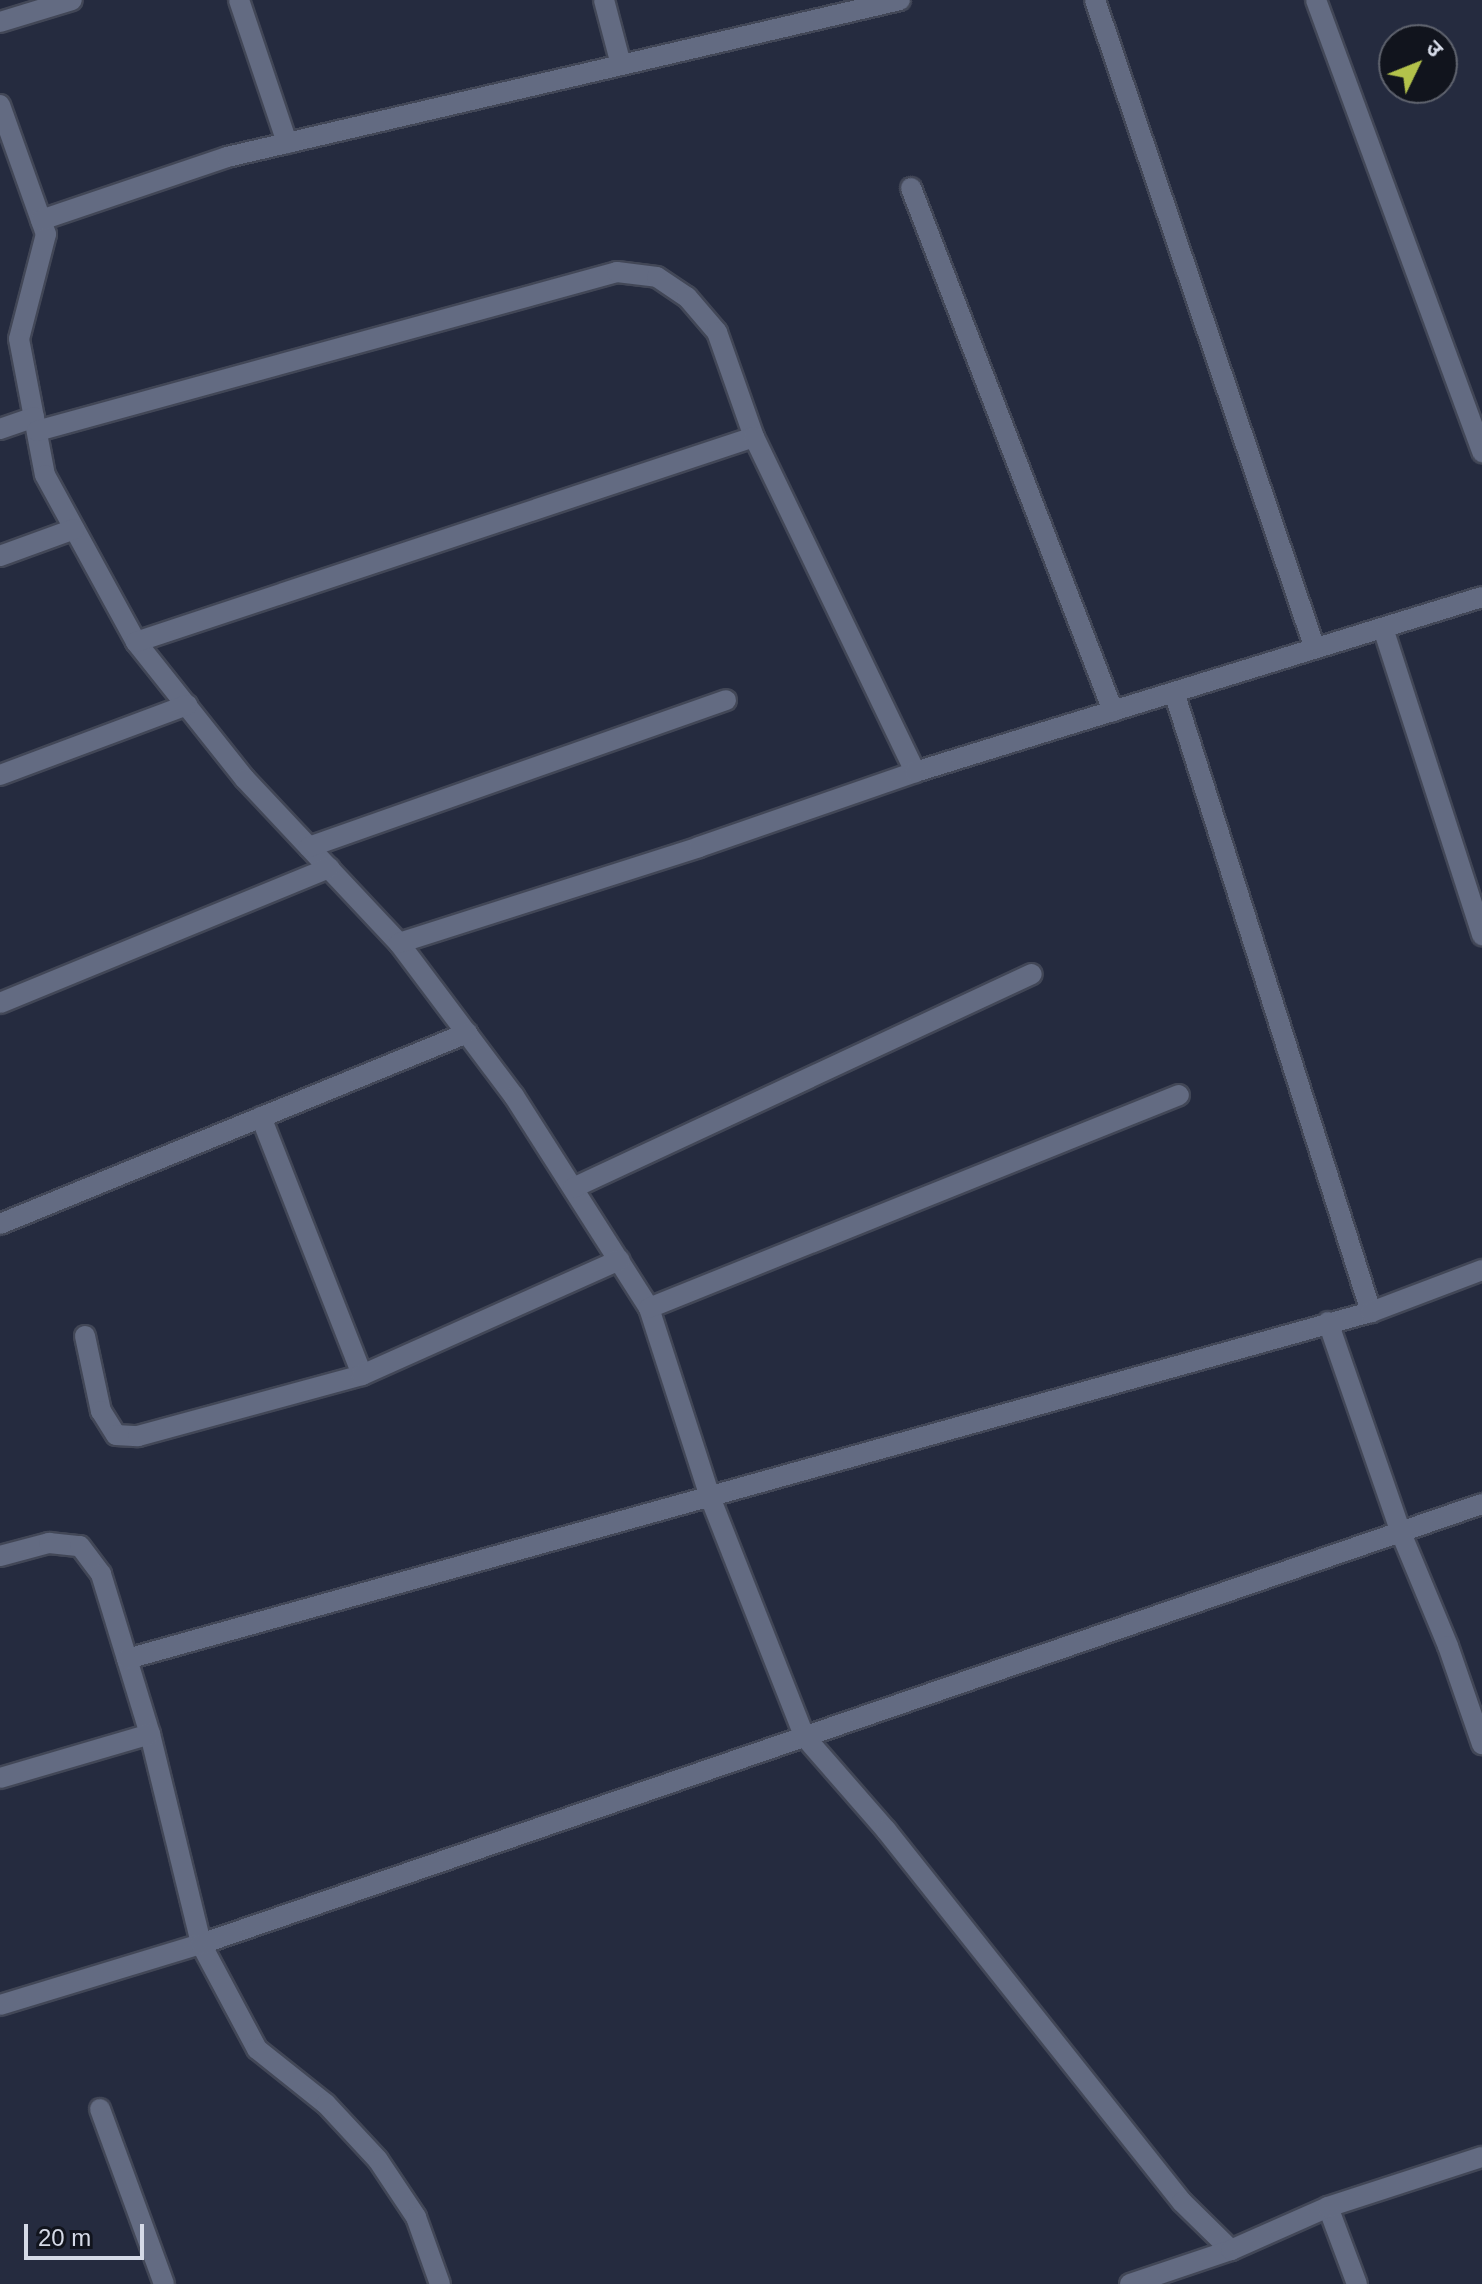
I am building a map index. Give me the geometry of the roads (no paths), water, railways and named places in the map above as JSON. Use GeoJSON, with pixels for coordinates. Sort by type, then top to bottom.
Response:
{"type":"FeatureCollection","features":[{"type":"Feature","properties":{"kind":"street"},"geometry":{"type":"LineString","coordinates":[[0,22],[72,0]]}},
{"type":"Feature","properties":{"kind":"street"},"geometry":{"type":"LineString","coordinates":[[239,0],[287,143]]}},
{"type":"Feature","properties":{"kind":"street"},"geometry":{"type":"LineString","coordinates":[[604,0],[621,65]]}},
{"type":"Feature","properties":{"kind":"street"},"geometry":{"type":"LineString","coordinates":[[41,220],[227,157],[900,0]]}},
{"type":"Feature","properties":{"kind":"street"},"geometry":{"type":"LineString","coordinates":[[1095,0],[1315,649]]}},
{"type":"Feature","properties":{"kind":"street"},"geometry":{"type":"LineString","coordinates":[[1316,0],[1482,452]]}},
{"type":"Feature","properties":{"kind":"street"},"geometry":{"type":"LineString","coordinates":[[0,105],[46,234],[19,339],[45,475],[136,642],[245,779],[399,943],[514,1096],[649,1308],[710,1497],[804,1736],[886,1830],[1182,2202],[1231,2250]]}},
{"type":"Feature","properties":{"kind":"street"},"geometry":{"type":"LineString","coordinates":[[911,188],[1113,711]]}},
{"type":"Feature","properties":{"kind":"street"},"geometry":{"type":"LineString","coordinates":[[0,429],[35,424],[617,272],[657,277],[687,297],[717,332],[754,437],[915,772]]}},
{"type":"Feature","properties":{"kind":"street"},"geometry":{"type":"LineString","coordinates":[[136,642],[754,437]]}},
{"type":"Feature","properties":{"kind":"street"},"geometry":{"type":"LineString","coordinates":[[0,556],[74,529]]}},
{"type":"Feature","properties":{"kind":"street"},"geometry":{"type":"LineString","coordinates":[[399,943],[699,847],[915,772],[1482,597]]}},
{"type":"Feature","properties":{"kind":"street"},"geometry":{"type":"LineString","coordinates":[[1383,628],[1482,935]]}},
{"type":"Feature","properties":{"kind":"street"},"geometry":{"type":"LineString","coordinates":[[1174,692],[1371,1312]]}},
{"type":"Feature","properties":{"kind":"street"},"geometry":{"type":"LineString","coordinates":[[309,847],[726,700]]}},
{"type":"Feature","properties":{"kind":"street"},"geometry":{"type":"LineString","coordinates":[[0,775],[187,705]]}},
{"type":"Feature","properties":{"kind":"street"},"geometry":{"type":"LineString","coordinates":[[0,1003],[329,868]]}},
{"type":"Feature","properties":{"kind":"street"},"geometry":{"type":"LineString","coordinates":[[573,1188],[1032,974]]}},
{"type":"Feature","properties":{"kind":"street"},"geometry":{"type":"LineString","coordinates":[[0,1224],[467,1033]]}},
{"type":"Feature","properties":{"kind":"street"},"geometry":{"type":"LineString","coordinates":[[649,1308],[1179,1095]]}},
{"type":"Feature","properties":{"kind":"street"},"geometry":{"type":"LineString","coordinates":[[261,1117],[362,1375]]}},
{"type":"Feature","properties":{"kind":"street"},"geometry":{"type":"LineString","coordinates":[[85,1336],[101,1411],[116,1435],[138,1436],[362,1375],[619,1260]]}},
{"type":"Feature","properties":{"kind":"street"},"geometry":{"type":"LineString","coordinates":[[127,1659],[1371,1312],[1482,1270]]}},
{"type":"Feature","properties":{"kind":"street"},"geometry":{"type":"LineString","coordinates":[[1328,1322],[1401,1533],[1448,1646],[1482,1744]]}},
{"type":"Feature","properties":{"kind":"street"},"geometry":{"type":"LineString","coordinates":[[0,2005],[201,1944],[1482,1504]]}},
{"type":"Feature","properties":{"kind":"street"},"geometry":{"type":"LineString","coordinates":[[0,1556],[49,1543],[80,1546],[101,1574],[150,1734],[201,1944],[257,2049],[326,2104],[378,2160],[416,2217],[440,2284]]}},
{"type":"Feature","properties":{"kind":"street"},"geometry":{"type":"LineString","coordinates":[[0,1778],[150,1734]]}},
{"type":"Feature","properties":{"kind":"street"},"geometry":{"type":"LineString","coordinates":[[100,2109],[164,2284]]}},
{"type":"Feature","properties":{"kind":"street"},"geometry":{"type":"LineString","coordinates":[[1130,2284],[1231,2250],[1328,2207],[1482,2157]]}},
{"type":"Feature","properties":{"kind":"street"},"geometry":{"type":"LineString","coordinates":[[1328,2207],[1357,2284]]}}]}
